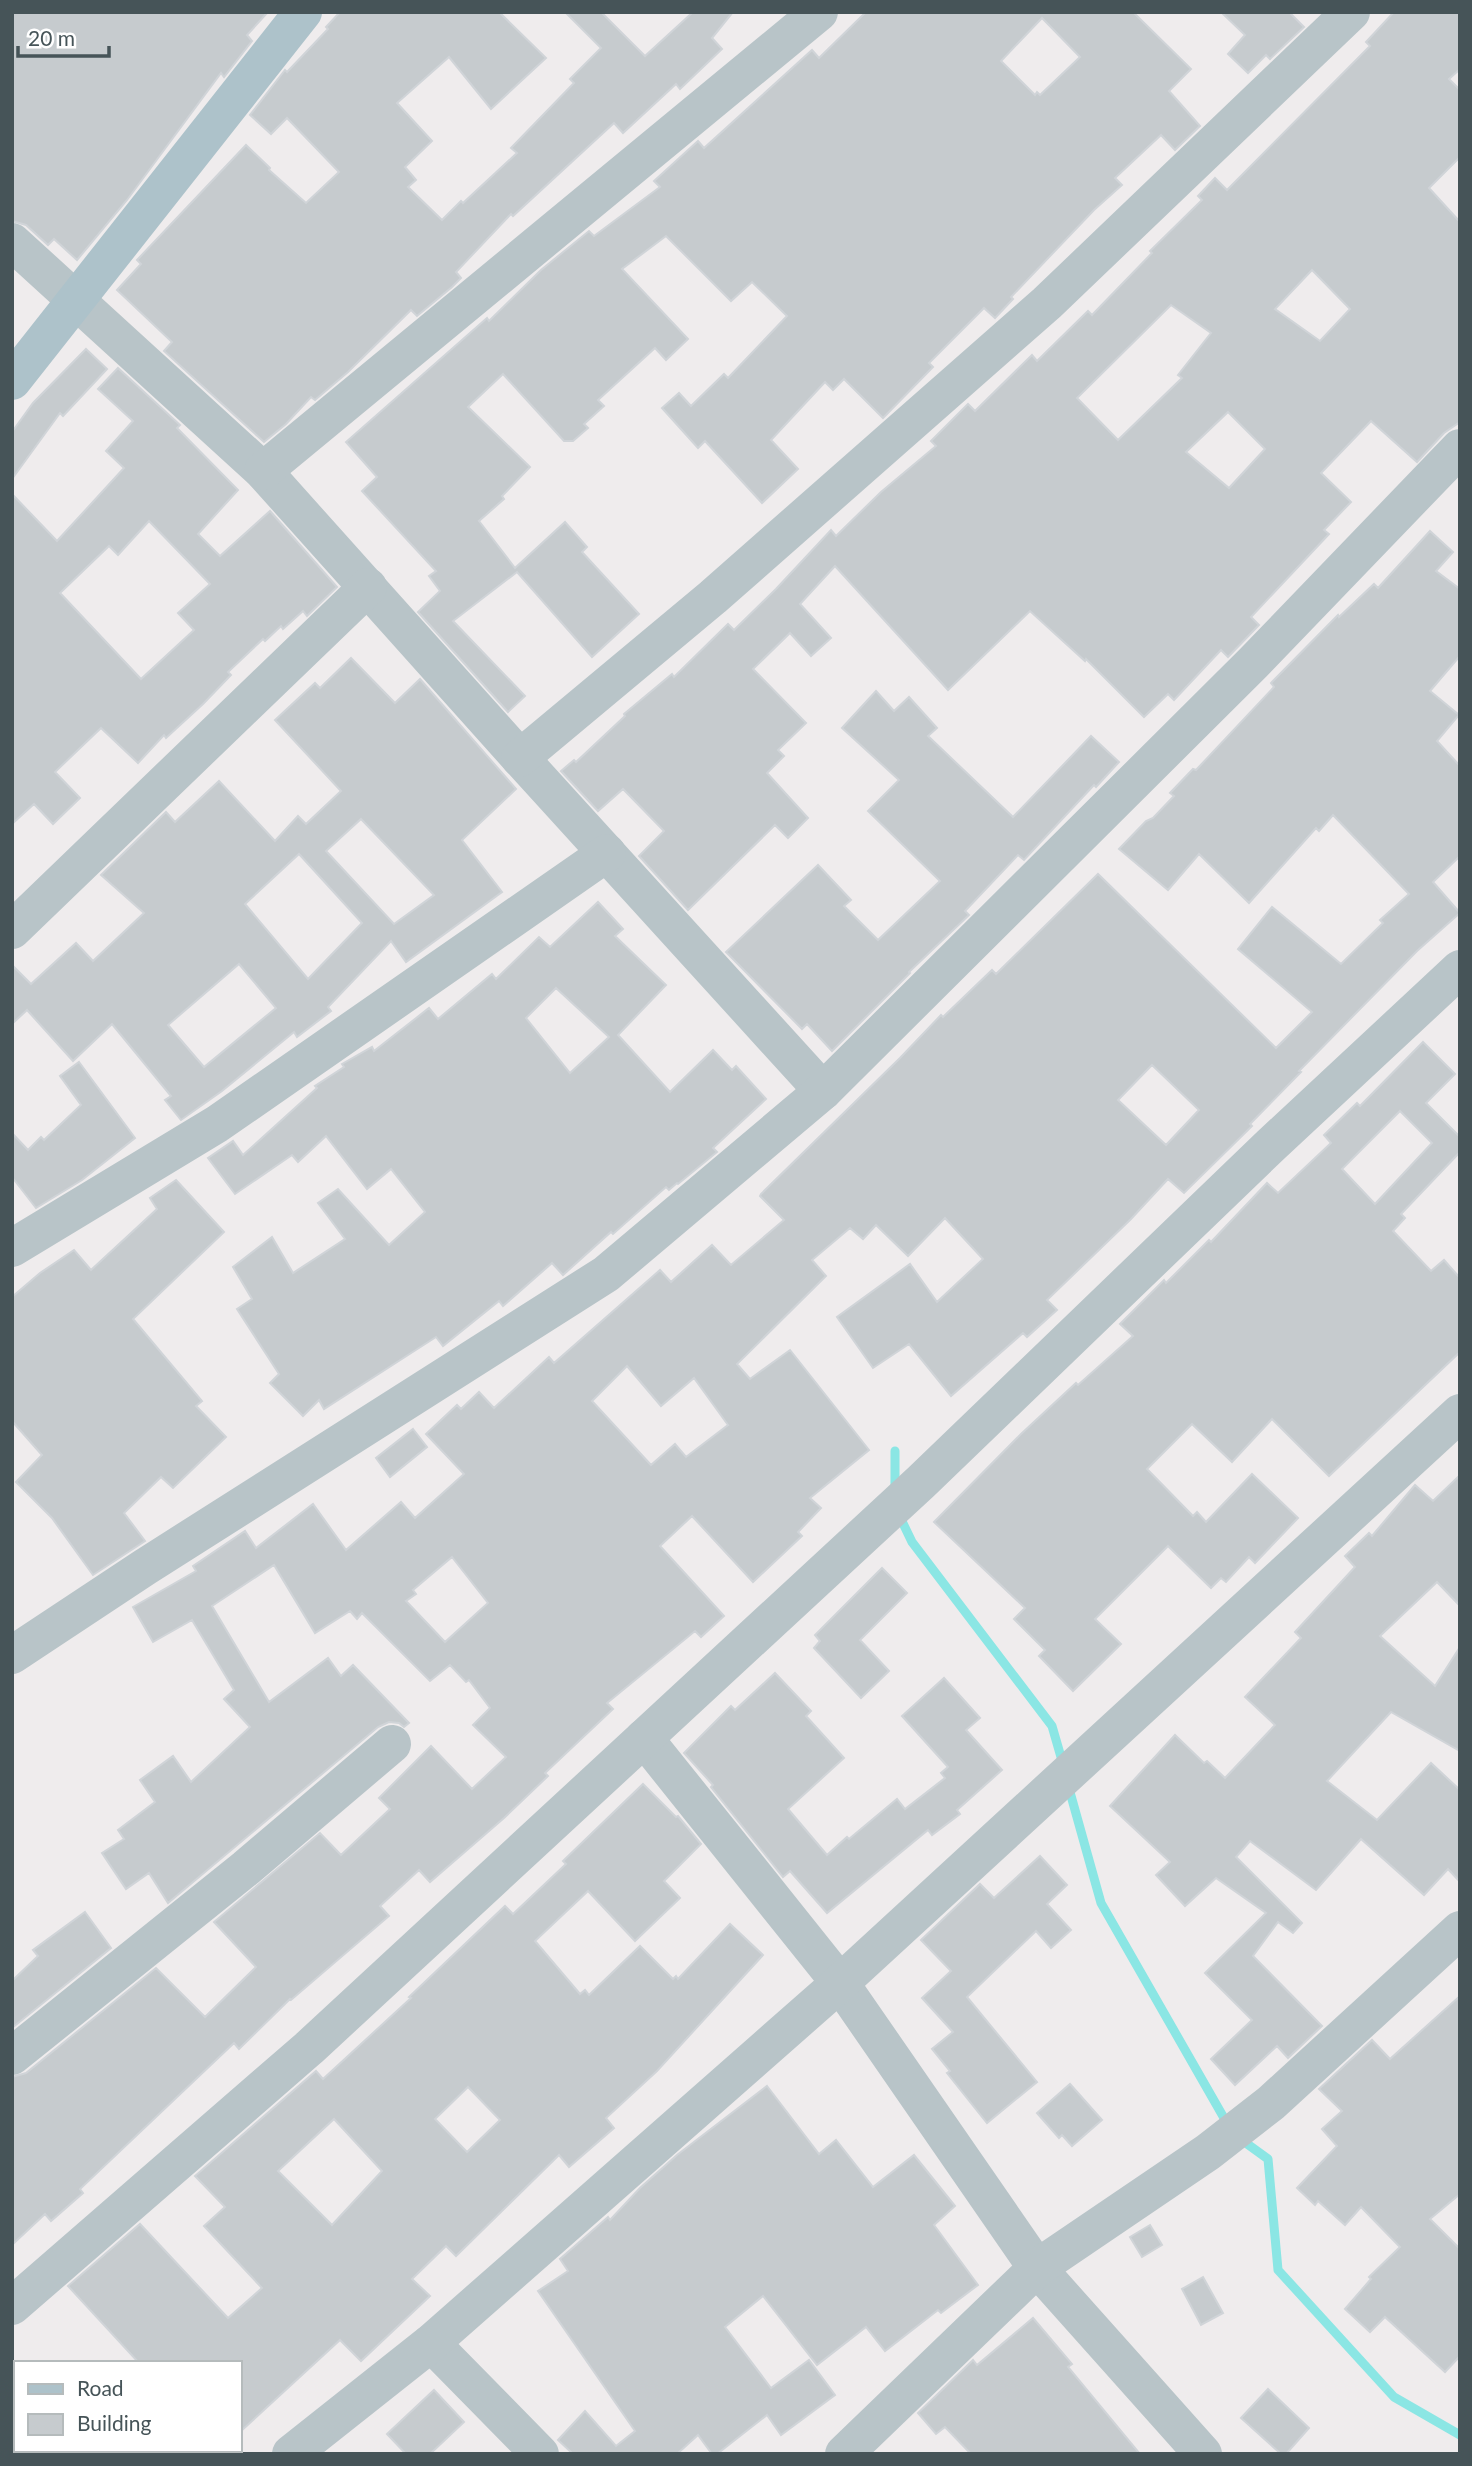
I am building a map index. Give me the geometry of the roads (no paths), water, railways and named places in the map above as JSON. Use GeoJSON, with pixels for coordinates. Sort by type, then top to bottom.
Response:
{"type":"FeatureCollection","features":[{"type":"Feature","properties":{"kind":"main road"},"geometry":{"type":"LineString","coordinates":[[12,381],[303,12]]}},
{"type":"Feature","properties":{"kind":"street"},"geometry":{"type":"LineString","coordinates":[[263,471],[819,12]]}},
{"type":"Feature","properties":{"kind":"street"},"geometry":{"type":"LineString","coordinates":[[520,758],[713,597],[1036,312],[1351,12]]}},
{"type":"Feature","properties":{"kind":"street"},"geometry":{"type":"LineString","coordinates":[[12,242],[263,471],[823,1091]]}},
{"type":"Feature","properties":{"kind":"street"},"geometry":{"type":"LineString","coordinates":[[12,1655],[145,1567],[606,1274],[823,1091],[1253,663],[1460,448]]}},
{"type":"Feature","properties":{"kind":"street"},"geometry":{"type":"LineString","coordinates":[[12,930],[368,587]]}},
{"type":"Feature","properties":{"kind":"street"},"geometry":{"type":"LineString","coordinates":[[12,1248],[217,1124],[607,853]]}},
{"type":"Feature","properties":{"kind":"street"},"geometry":{"type":"LineString","coordinates":[[12,2306],[309,2048],[921,1482],[1271,1145],[1460,969]]}},
{"type":"Feature","properties":{"kind":"street"},"geometry":{"type":"LineString","coordinates":[[291,2454],[431,2343],[840,1983],[1460,1413]]}},
{"type":"Feature","properties":{"kind":"street"},"geometry":{"type":"LineString","coordinates":[[644,1738],[840,1983],[1037,2268],[1203,2454]]}},
{"type":"Feature","properties":{"kind":"street"},"geometry":{"type":"LineString","coordinates":[[12,2056],[246,1868],[392,1744]]}},
{"type":"Feature","properties":{"kind":"street"},"geometry":{"type":"LineString","coordinates":[[844,2454],[1037,2268],[1208,2152],[1272,2103],[1460,1930]]}},
{"type":"Feature","properties":{"kind":"street"},"geometry":{"type":"LineString","coordinates":[[431,2343],[540,2454]]}},
{"type":"Feature","properties":{"kind":"waterway"},"geometry":{"type":"LineString","coordinates":[[895,1451],[895,1492]]}},
{"type":"Feature","properties":{"kind":"waterway"},"geometry":{"type":"LineString","coordinates":[[899,1515],[912,1542],[1052,1726],[1063,1764]]}},
{"type":"Feature","properties":{"kind":"waterway"},"geometry":{"type":"LineString","coordinates":[[1068,1785],[1101,1903],[1228,2125]]}},
{"type":"Feature","properties":{"kind":"waterway"},"geometry":{"type":"LineString","coordinates":[[1239,2138],[1268,2159],[1278,2270],[1394,2397],[1460,2435]]}}]}
